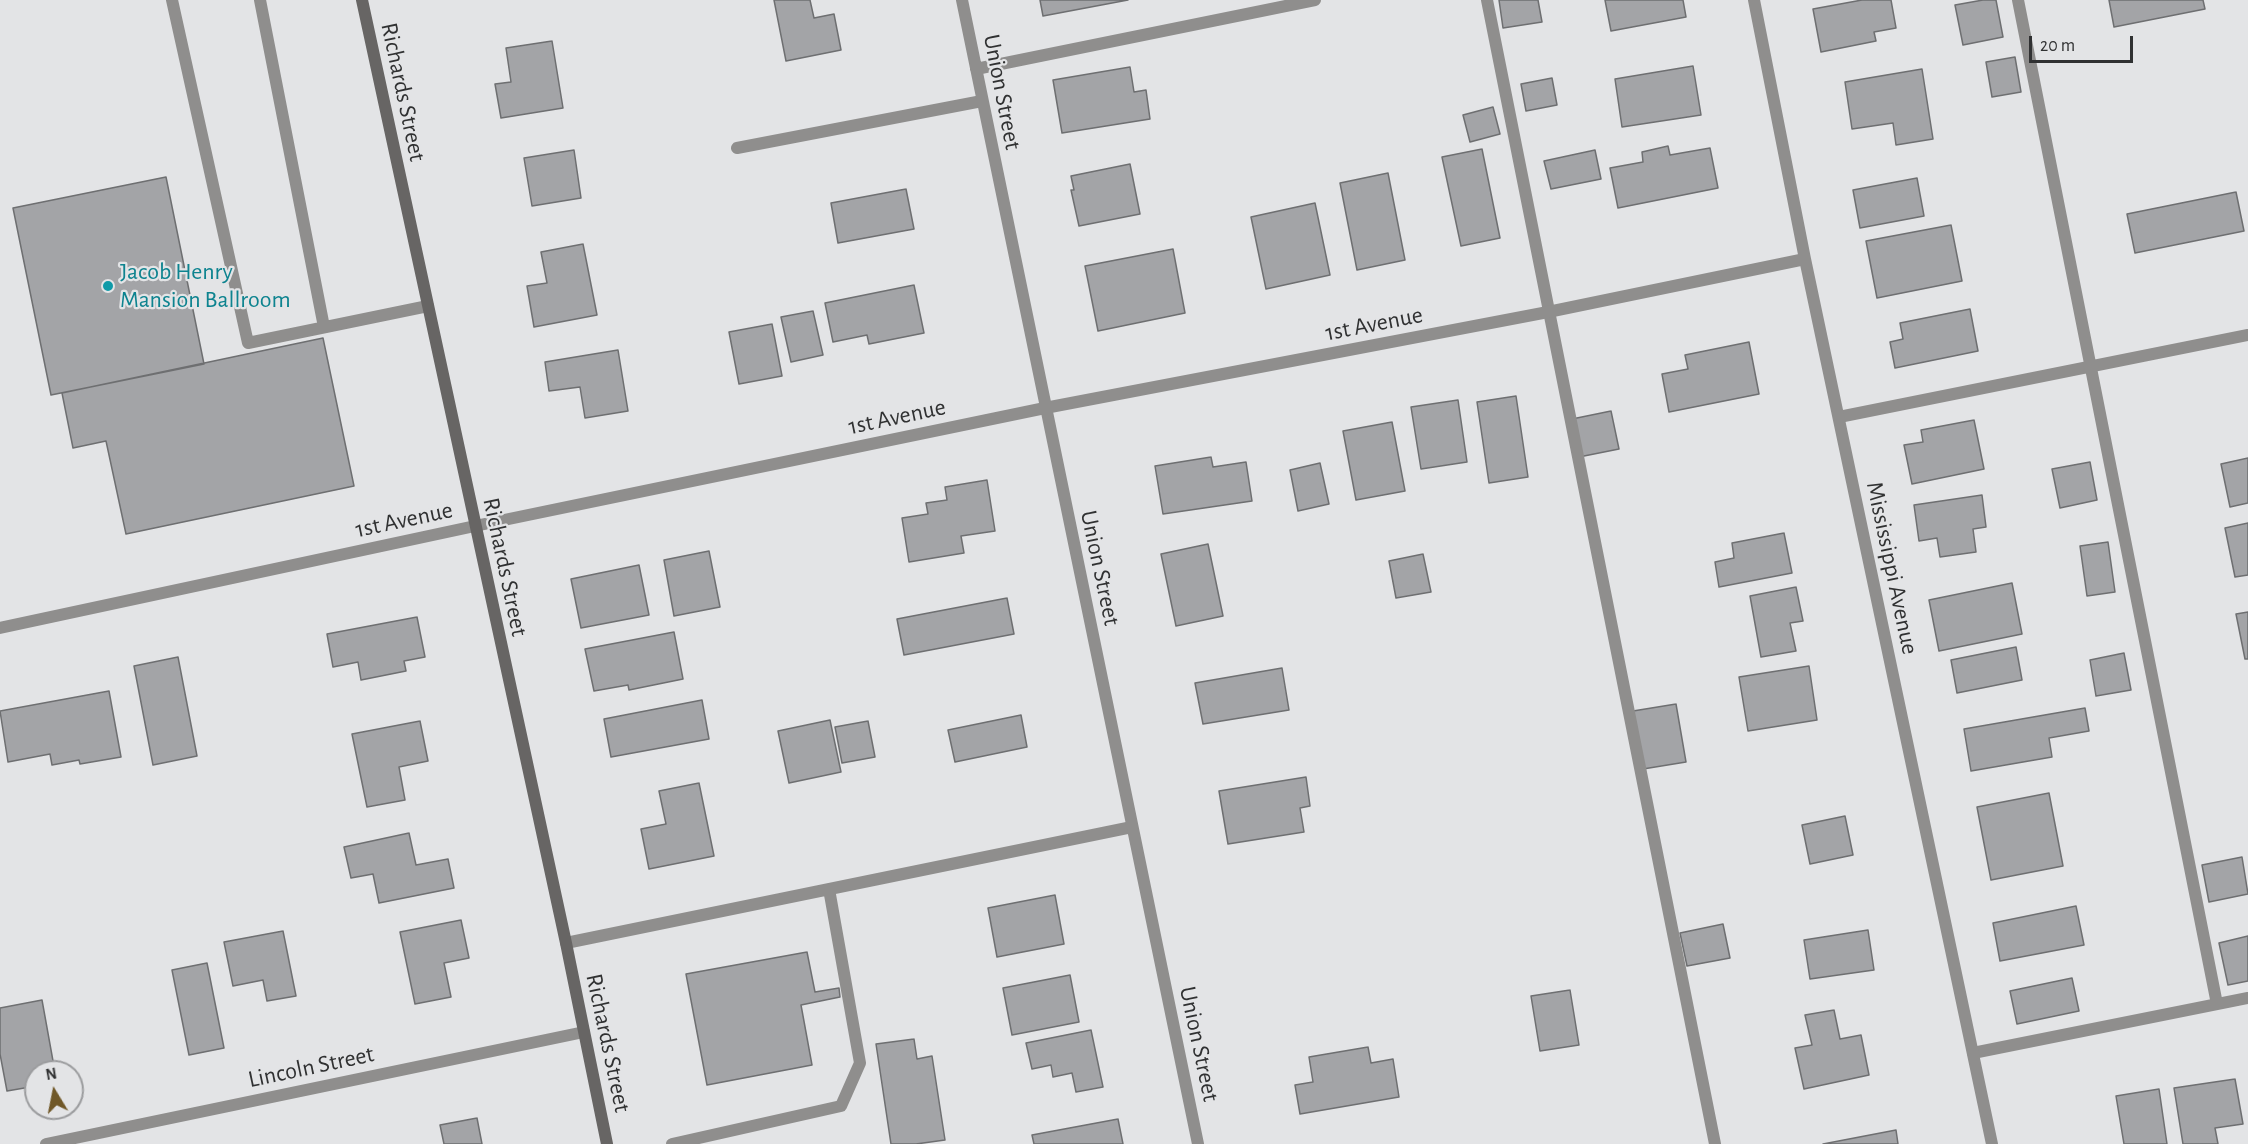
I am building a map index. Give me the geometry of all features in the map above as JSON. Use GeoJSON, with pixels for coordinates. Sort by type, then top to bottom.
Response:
{"type":"FeatureCollection","features":[{"type":"Feature","properties":{"kind":"street"},"geometry":{"type":"LineString","coordinates":[[172,0],[248,343],[428,306]]}},
{"type":"Feature","properties":{"kind":"street"},"geometry":{"type":"LineString","coordinates":[[260,0],[324,327]]}},
{"type":"Feature","properties":{"kind":"street","name":"Richards Street"},"geometry":{"type":"LineString","coordinates":[[362,0],[566,943],[607,1144]]}},
{"type":"Feature","properties":{"kind":"street","name":"Union Street"},"geometry":{"type":"LineString","coordinates":[[962,0],[1198,1144]]}},
{"type":"Feature","properties":{"kind":"street"},"geometry":{"type":"LineString","coordinates":[[976,69],[1315,0]]}},
{"type":"Feature","properties":{"kind":"street"},"geometry":{"type":"LineString","coordinates":[[1487,0],[1715,1144]]}},
{"type":"Feature","properties":{"kind":"street","name":"Mississippi Avenue"},"geometry":{"type":"LineString","coordinates":[[1754,0],[1805,259],[1992,1144]]}},
{"type":"Feature","properties":{"kind":"street"},"geometry":{"type":"LineString","coordinates":[[2018,0],[2217,1004]]}},
{"type":"Feature","properties":{"kind":"street"},"geometry":{"type":"LineString","coordinates":[[737,148],[982,101]]}},
{"type":"Feature","properties":{"kind":"street","name":"1st Avenue"},"geometry":{"type":"LineString","coordinates":[[0,628],[475,526],[1045,408],[1548,312],[1805,259]]}},
{"type":"Feature","properties":{"kind":"street"},"geometry":{"type":"LineString","coordinates":[[1839,417],[2248,335]]}},
{"type":"Feature","properties":{"kind":"street"},"geometry":{"type":"LineString","coordinates":[[566,943],[1132,827]]}},
{"type":"Feature","properties":{"kind":"street"},"geometry":{"type":"LineString","coordinates":[[672,1144],[841,1106],[860,1064],[829,889]]}},
{"type":"Feature","properties":{"kind":"street"},"geometry":{"type":"LineString","coordinates":[[1973,1053],[2248,998]]}},
{"type":"Feature","properties":{"kind":"street","name":"Lincoln Street"},"geometry":{"type":"LineString","coordinates":[[46,1144],[584,1032]]}},
{"type":"Feature","properties":{"kind":"building"},"geometry":{"type":"Polygon","coordinates":[[[774,0],[810,0],[814,18],[834,14],[841,50],[786,61],[774,0]]]}},
{"type":"Feature","properties":{"kind":"building"},"geometry":{"type":"Polygon","coordinates":[[[1040,0],[1128,0],[1043,16],[1040,0]]]}},
{"type":"Feature","properties":{"kind":"building"},"geometry":{"type":"Polygon","coordinates":[[[1499,0],[1538,0],[1542,22],[1503,28],[1499,0]]]}},
{"type":"Feature","properties":{"kind":"building"},"geometry":{"type":"Polygon","coordinates":[[[1605,0],[1683,0],[1686,17],[1611,31],[1605,0]]]}},
{"type":"Feature","properties":{"kind":"building"},"geometry":{"type":"Polygon","coordinates":[[[1862,0],[1891,0],[1896,28],[1874,32],[1876,41],[1821,52],[1813,9],[1862,0]]]}},
{"type":"Feature","properties":{"kind":"building"},"geometry":{"type":"Polygon","coordinates":[[[1996,0],[2003,37],[1963,45],[1955,5],[1996,0]]]}},
{"type":"Feature","properties":{"kind":"building"},"geometry":{"type":"Polygon","coordinates":[[[2109,0],[2203,0],[2205,9],[2114,27],[2109,0]]]}},
{"type":"Feature","properties":{"kind":"building"},"geometry":{"type":"Polygon","coordinates":[[[552,41],[563,108],[501,118],[495,84],[511,82],[506,48],[552,41]]]}},
{"type":"Feature","properties":{"kind":"building"},"geometry":{"type":"Polygon","coordinates":[[[2015,57],[2021,92],[1992,97],[1986,62],[2015,57]]]}},
{"type":"Feature","properties":{"kind":"building"},"geometry":{"type":"Polygon","coordinates":[[[1693,66],[1701,115],[1622,127],[1615,79],[1693,66]]]}},
{"type":"Feature","properties":{"kind":"building"},"geometry":{"type":"Polygon","coordinates":[[[1130,67],[1134,92],[1146,90],[1150,119],[1062,133],[1053,80],[1130,67]]]}},
{"type":"Feature","properties":{"kind":"building"},"geometry":{"type":"Polygon","coordinates":[[[1922,69],[1933,139],[1896,145],[1893,123],[1852,129],[1845,82],[1922,69]]]}},
{"type":"Feature","properties":{"kind":"building"},"geometry":{"type":"Polygon","coordinates":[[[1552,78],[1557,105],[1526,111],[1521,84],[1552,78]]]}},
{"type":"Feature","properties":{"kind":"building"},"geometry":{"type":"Polygon","coordinates":[[[1493,107],[1500,134],[1470,142],[1463,115],[1493,107]]]}},
{"type":"Feature","properties":{"kind":"building"},"geometry":{"type":"Polygon","coordinates":[[[1668,146],[1670,155],[1710,148],[1718,188],[1618,208],[1610,168],[1643,162],[1642,152],[1668,146]]]}},
{"type":"Feature","properties":{"kind":"building"},"geometry":{"type":"Polygon","coordinates":[[[1482,149],[1500,238],[1461,246],[1442,157],[1482,149]]]}},
{"type":"Feature","properties":{"kind":"building"},"geometry":{"type":"Polygon","coordinates":[[[574,150],[581,198],[532,206],[524,158],[574,150]]]}},
{"type":"Feature","properties":{"kind":"building"},"geometry":{"type":"Polygon","coordinates":[[[1595,150],[1601,179],[1551,189],[1544,161],[1595,150]]]}},
{"type":"Feature","properties":{"kind":"building"},"geometry":{"type":"Polygon","coordinates":[[[1130,164],[1140,214],[1079,226],[1071,190],[1074,190],[1071,176],[1130,164]]]}},
{"type":"Feature","properties":{"kind":"building"},"geometry":{"type":"Polygon","coordinates":[[[1388,173],[1405,260],[1357,270],[1340,183],[1388,173]]]}},
{"type":"Feature","properties":{"kind":"building","name":"Jacob Henry Mansion Ballroom"},"geometry":{"type":"Polygon","coordinates":[[[166,177],[204,364],[51,395],[13,208],[166,177]]]}},
{"type":"Feature","properties":{"kind":"building"},"geometry":{"type":"Polygon","coordinates":[[[1917,178],[1924,216],[1860,228],[1853,190],[1917,178]]]}},
{"type":"Feature","properties":{"kind":"building"},"geometry":{"type":"Polygon","coordinates":[[[906,189],[914,229],[838,243],[831,203],[906,189]]]}},
{"type":"Feature","properties":{"kind":"building"},"geometry":{"type":"Polygon","coordinates":[[[2236,192],[2244,231],[2135,253],[2127,214],[2236,192]]]}},
{"type":"Feature","properties":{"kind":"building"},"geometry":{"type":"Polygon","coordinates":[[[1315,203],[1330,275],[1266,289],[1251,217],[1315,203]]]}},
{"type":"Feature","properties":{"kind":"building"},"geometry":{"type":"Polygon","coordinates":[[[1951,225],[1962,281],[1877,298],[1866,241],[1951,225]]]}},
{"type":"Feature","properties":{"kind":"building"},"geometry":{"type":"Polygon","coordinates":[[[583,244],[597,315],[534,327],[527,286],[547,283],[541,252],[583,244]]]}},
{"type":"Feature","properties":{"kind":"building"},"geometry":{"type":"Polygon","coordinates":[[[1173,249],[1185,313],[1098,331],[1085,266],[1173,249]]]}},
{"type":"Feature","properties":{"kind":"building"},"geometry":{"type":"Polygon","coordinates":[[[914,285],[924,333],[869,344],[867,335],[833,342],[825,303],[914,285]]]}},
{"type":"Feature","properties":{"kind":"building"},"geometry":{"type":"Polygon","coordinates":[[[1970,309],[1978,351],[1895,368],[1890,342],[1903,339],[1900,323],[1970,309]]]}},
{"type":"Feature","properties":{"kind":"building"},"geometry":{"type":"Polygon","coordinates":[[[813,311],[823,355],[791,362],[781,317],[813,311]]]}},
{"type":"Feature","properties":{"kind":"building"},"geometry":{"type":"Polygon","coordinates":[[[772,324],[782,376],[739,384],[729,332],[772,324]]]}},
{"type":"Feature","properties":{"kind":"building"},"geometry":{"type":"Polygon","coordinates":[[[323,338],[354,486],[126,534],[106,441],[73,448],[62,393],[323,338]]]}},
{"type":"Feature","properties":{"kind":"building"},"geometry":{"type":"Polygon","coordinates":[[[1749,342],[1759,394],[1669,412],[1662,374],[1688,369],[1685,355],[1749,342]]]}},
{"type":"Feature","properties":{"kind":"building"},"geometry":{"type":"Polygon","coordinates":[[[618,350],[628,411],[585,418],[580,387],[549,391],[545,362],[618,350]]]}},
{"type":"Feature","properties":{"kind":"building"},"geometry":{"type":"Polygon","coordinates":[[[1516,396],[1528,477],[1489,483],[1477,402],[1516,396]]]}},
{"type":"Feature","properties":{"kind":"building"},"geometry":{"type":"Polygon","coordinates":[[[1458,400],[1467,462],[1421,469],[1411,407],[1458,400]]]}},
{"type":"Feature","properties":{"kind":"building"},"geometry":{"type":"Polygon","coordinates":[[[1611,411],[1619,449],[1579,457],[1572,419],[1611,411]]]}},
{"type":"Feature","properties":{"kind":"building"},"geometry":{"type":"Polygon","coordinates":[[[1974,420],[1984,469],[1912,484],[1904,445],[1923,442],[1921,430],[1974,420]]]}},
{"type":"Feature","properties":{"kind":"building"},"geometry":{"type":"Polygon","coordinates":[[[1392,422],[1405,491],[1356,500],[1343,431],[1392,422]]]}},
{"type":"Feature","properties":{"kind":"building"},"geometry":{"type":"Polygon","coordinates":[[[1211,457],[1213,467],[1246,462],[1252,501],[1163,514],[1155,466],[1211,457]]]}},
{"type":"Feature","properties":{"kind":"building"},"geometry":{"type":"Polygon","coordinates":[[[2248,458],[2248,503],[2230,507],[2221,464],[2248,458]]]}},
{"type":"Feature","properties":{"kind":"building"},"geometry":{"type":"Polygon","coordinates":[[[2090,462],[2097,500],[2060,508],[2052,469],[2090,462]]]}},
{"type":"Feature","properties":{"kind":"building"},"geometry":{"type":"Polygon","coordinates":[[[1320,463],[1329,504],[1298,511],[1290,470],[1320,463]]]}},
{"type":"Feature","properties":{"kind":"building"},"geometry":{"type":"Polygon","coordinates":[[[987,480],[995,531],[961,536],[964,553],[909,562],[902,518],[928,514],[926,503],[947,500],[945,487],[987,480]]]}},
{"type":"Feature","properties":{"kind":"building"},"geometry":{"type":"Polygon","coordinates":[[[1982,495],[1986,527],[1973,529],[1976,552],[1940,557],[1937,538],[1919,541],[1914,505],[1982,495]]]}},
{"type":"Feature","properties":{"kind":"building"},"geometry":{"type":"Polygon","coordinates":[[[2248,523],[2248,575],[2235,577],[2225,528],[2248,523]]]}},
{"type":"Feature","properties":{"kind":"building"},"geometry":{"type":"Polygon","coordinates":[[[1784,533],[1792,573],[1719,587],[1715,562],[1734,558],[1732,543],[1784,533]]]}},
{"type":"Feature","properties":{"kind":"building"},"geometry":{"type":"Polygon","coordinates":[[[2108,542],[2115,592],[2087,596],[2080,546],[2108,542]]]}},
{"type":"Feature","properties":{"kind":"building"},"geometry":{"type":"Polygon","coordinates":[[[1208,544],[1223,616],[1176,626],[1161,554],[1208,544]]]}},
{"type":"Feature","properties":{"kind":"building"},"geometry":{"type":"Polygon","coordinates":[[[709,551],[720,607],[674,616],[664,560],[709,551]]]}},
{"type":"Feature","properties":{"kind":"building"},"geometry":{"type":"Polygon","coordinates":[[[1423,554],[1431,592],[1396,598],[1389,561],[1423,554]]]}},
{"type":"Feature","properties":{"kind":"building"},"geometry":{"type":"Polygon","coordinates":[[[639,565],[649,615],[581,628],[571,579],[639,565]]]}},
{"type":"Feature","properties":{"kind":"building"},"geometry":{"type":"Polygon","coordinates":[[[2012,583],[2022,634],[1939,651],[1929,600],[2012,583]]]}},
{"type":"Feature","properties":{"kind":"building"},"geometry":{"type":"Polygon","coordinates":[[[1796,587],[1803,621],[1790,623],[1796,651],[1761,657],[1750,596],[1796,587]]]}},
{"type":"Feature","properties":{"kind":"building"},"geometry":{"type":"Polygon","coordinates":[[[1007,598],[1014,634],[904,655],[897,619],[1007,598]]]}},
{"type":"Feature","properties":{"kind":"building"},"geometry":{"type":"Polygon","coordinates":[[[2248,612],[2248,659],[2245,659],[2236,614],[2248,612]]]}},
{"type":"Feature","properties":{"kind":"building"},"geometry":{"type":"Polygon","coordinates":[[[417,617],[425,657],[404,661],[406,671],[361,680],[358,662],[333,667],[327,634],[417,617]]]}},
{"type":"Feature","properties":{"kind":"building"},"geometry":{"type":"Polygon","coordinates":[[[674,632],[683,679],[629,690],[628,685],[594,691],[585,649],[674,632]]]}},
{"type":"Feature","properties":{"kind":"building"},"geometry":{"type":"Polygon","coordinates":[[[2016,647],[2022,680],[1957,693],[1951,660],[2016,647]]]}},
{"type":"Feature","properties":{"kind":"building"},"geometry":{"type":"Polygon","coordinates":[[[2124,653],[2131,690],[2096,696],[2090,660],[2124,653]]]}},
{"type":"Feature","properties":{"kind":"building"},"geometry":{"type":"Polygon","coordinates":[[[178,657],[197,756],[153,765],[134,666],[178,657]]]}},
{"type":"Feature","properties":{"kind":"building"},"geometry":{"type":"Polygon","coordinates":[[[1809,666],[1817,720],[1748,731],[1739,677],[1809,666]]]}},
{"type":"Feature","properties":{"kind":"building"},"geometry":{"type":"Polygon","coordinates":[[[1282,668],[1289,710],[1203,724],[1195,683],[1282,668]]]}},
{"type":"Feature","properties":{"kind":"building"},"geometry":{"type":"Polygon","coordinates":[[[109,691],[121,757],[80,764],[79,760],[52,765],[50,754],[8,762],[0,711],[109,691]]]}},
{"type":"Feature","properties":{"kind":"building"},"geometry":{"type":"Polygon","coordinates":[[[702,700],[709,739],[611,757],[604,719],[702,700]]]}},
{"type":"Feature","properties":{"kind":"building"},"geometry":{"type":"Polygon","coordinates":[[[1676,704],[1686,762],[1643,769],[1633,711],[1676,704]]]}},
{"type":"Feature","properties":{"kind":"building"},"geometry":{"type":"Polygon","coordinates":[[[2085,708],[2089,731],[2049,738],[2052,757],[1971,771],[1964,729],[2085,708]]]}},
{"type":"Feature","properties":{"kind":"building"},"geometry":{"type":"Polygon","coordinates":[[[1021,715],[1027,747],[955,762],[948,730],[1021,715]]]}},
{"type":"Feature","properties":{"kind":"building"},"geometry":{"type":"Polygon","coordinates":[[[830,720],[841,772],[789,783],[778,731],[830,720]]]}},
{"type":"Feature","properties":{"kind":"building"},"geometry":{"type":"Polygon","coordinates":[[[420,721],[428,761],[399,767],[405,800],[367,807],[352,734],[420,721]]]}},
{"type":"Feature","properties":{"kind":"building"},"geometry":{"type":"Polygon","coordinates":[[[868,721],[875,757],[842,763],[835,727],[868,721]]]}},
{"type":"Feature","properties":{"kind":"building"},"geometry":{"type":"Polygon","coordinates":[[[1306,777],[1310,806],[1300,808],[1304,832],[1228,844],[1219,791],[1306,777]]]}},
{"type":"Feature","properties":{"kind":"building"},"geometry":{"type":"Polygon","coordinates":[[[699,783],[714,856],[649,869],[641,829],[666,824],[659,791],[699,783]]]}},
{"type":"Feature","properties":{"kind":"building"},"geometry":{"type":"Polygon","coordinates":[[[2049,793],[2063,866],[1991,880],[1977,807],[2049,793]]]}},
{"type":"Feature","properties":{"kind":"building"},"geometry":{"type":"Polygon","coordinates":[[[1845,816],[1853,855],[1810,864],[1802,825],[1845,816]]]}},
{"type":"Feature","properties":{"kind":"building"},"geometry":{"type":"Polygon","coordinates":[[[409,833],[416,865],[448,859],[454,888],[379,903],[373,874],[351,878],[344,847],[409,833]]]}},
{"type":"Feature","properties":{"kind":"building"},"geometry":{"type":"Polygon","coordinates":[[[2242,857],[2248,894],[2209,902],[2202,865],[2242,857]]]}},
{"type":"Feature","properties":{"kind":"building"},"geometry":{"type":"Polygon","coordinates":[[[1055,895],[1064,944],[997,957],[988,908],[1055,895]]]}},
{"type":"Feature","properties":{"kind":"building"},"geometry":{"type":"Polygon","coordinates":[[[2076,906],[2084,945],[2000,961],[1993,923],[2076,906]]]}},
{"type":"Feature","properties":{"kind":"building"},"geometry":{"type":"Polygon","coordinates":[[[461,920],[469,958],[444,963],[451,997],[415,1004],[400,932],[461,920]]]}},
{"type":"Feature","properties":{"kind":"building"},"geometry":{"type":"Polygon","coordinates":[[[1723,924],[1730,958],[1687,966],[1680,933],[1723,924]]]}},
{"type":"Feature","properties":{"kind":"building"},"geometry":{"type":"Polygon","coordinates":[[[1868,930],[1874,970],[1810,979],[1804,940],[1868,930]]]}},
{"type":"Feature","properties":{"kind":"building"},"geometry":{"type":"Polygon","coordinates":[[[283,931],[296,996],[267,1001],[263,980],[233,986],[224,942],[283,931]]]}},
{"type":"Feature","properties":{"kind":"building"},"geometry":{"type":"Polygon","coordinates":[[[2248,936],[2248,981],[2228,985],[2219,943],[2248,936]]]}},
{"type":"Feature","properties":{"kind":"building"},"geometry":{"type":"Polygon","coordinates":[[[807,952],[815,992],[839,988],[840,997],[801,1005],[812,1065],[707,1085],[686,974],[807,952]]]}},
{"type":"Feature","properties":{"kind":"building"},"geometry":{"type":"Polygon","coordinates":[[[207,963],[224,1048],[189,1055],[172,970],[207,963]]]}},
{"type":"Feature","properties":{"kind":"building"},"geometry":{"type":"Polygon","coordinates":[[[1070,975],[1079,1022],[1012,1035],[1003,988],[1070,975]]]}},
{"type":"Feature","properties":{"kind":"building"},"geometry":{"type":"Polygon","coordinates":[[[2072,978],[2079,1011],[2017,1024],[2010,991],[2072,978]]]}},
{"type":"Feature","properties":{"kind":"building"},"geometry":{"type":"Polygon","coordinates":[[[1570,990],[1579,1045],[1540,1051],[1531,996],[1570,990]]]}},
{"type":"Feature","properties":{"kind":"building"},"geometry":{"type":"Polygon","coordinates":[[[42,1000],[53,1060],[24,1060],[24,1088],[7,1091],[0,1054],[0,1008],[42,1000]]]}},
{"type":"Feature","properties":{"kind":"building"},"geometry":{"type":"Polygon","coordinates":[[[1834,1010],[1840,1039],[1861,1035],[1869,1075],[1804,1089],[1795,1048],[1812,1045],[1805,1015],[1834,1010]]]}},
{"type":"Feature","properties":{"kind":"building"},"geometry":{"type":"Polygon","coordinates":[[[1091,1030],[1103,1087],[1076,1092],[1072,1073],[1053,1077],[1051,1065],[1032,1069],[1026,1043],[1091,1030]]]}},
{"type":"Feature","properties":{"kind":"building"},"geometry":{"type":"Polygon","coordinates":[[[914,1039],[917,1059],[932,1056],[945,1140],[916,1144],[891,1144],[876,1044],[914,1039]]]}},
{"type":"Feature","properties":{"kind":"building"},"geometry":{"type":"Polygon","coordinates":[[[1368,1047],[1371,1063],[1393,1059],[1399,1097],[1300,1114],[1295,1085],[1313,1082],[1309,1057],[1368,1047]]]}},
{"type":"Feature","properties":{"kind":"building"},"geometry":{"type":"Polygon","coordinates":[[[2235,1079],[2243,1124],[2215,1128],[2218,1144],[2183,1144],[2174,1088],[2235,1079]]]}},
{"type":"Feature","properties":{"kind":"building"},"geometry":{"type":"Polygon","coordinates":[[[2159,1089],[2167,1144],[2124,1144],[2116,1096],[2159,1089]]]}},
{"type":"Feature","properties":{"kind":"building"},"geometry":{"type":"Polygon","coordinates":[[[477,1118],[482,1144],[444,1144],[440,1125],[477,1118]]]}},
{"type":"Feature","properties":{"kind":"building"},"geometry":{"type":"Polygon","coordinates":[[[1118,1119],[1123,1144],[1034,1144],[1032,1135],[1118,1119]]]}},
{"type":"Feature","properties":{"kind":"building"},"geometry":{"type":"Polygon","coordinates":[[[1896,1130],[1898,1144],[1823,1144],[1896,1130]]]}},
{"type":"Feature","properties":{"kind":"place","name":"Jacob Henry Mansion Ballroom"},"geometry":{"type":"Point","coordinates":[108,286]}}]}
